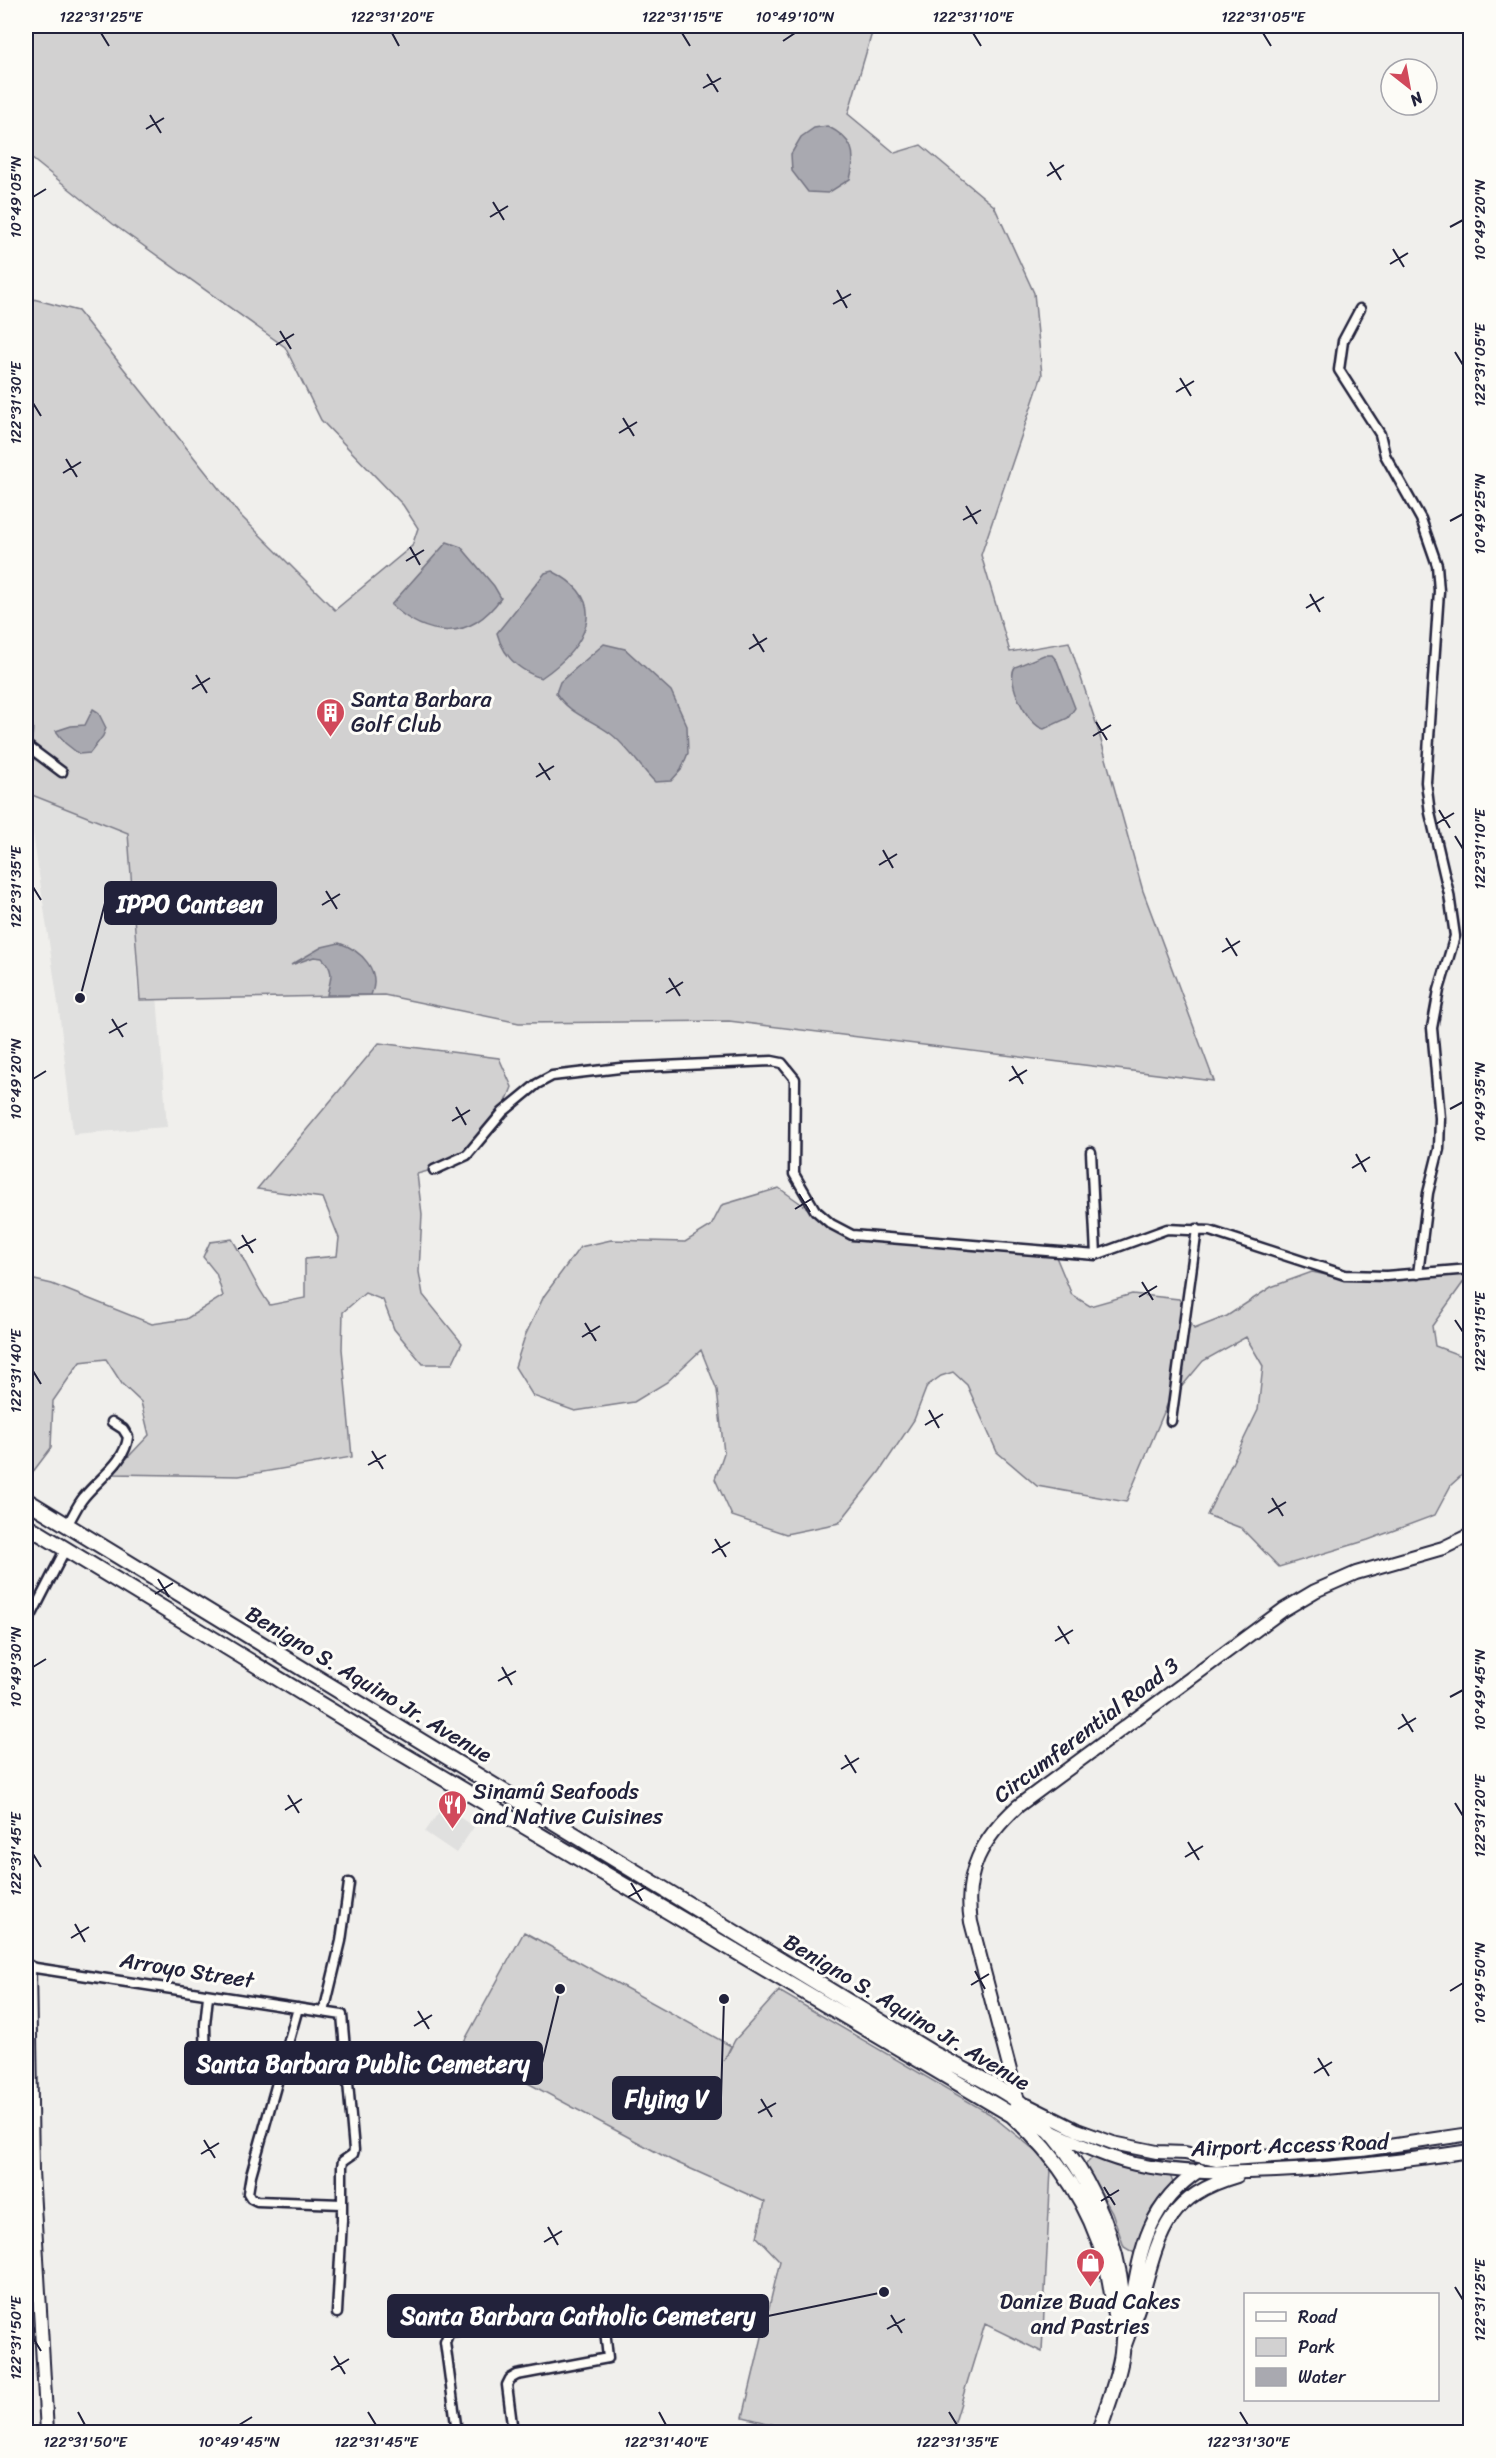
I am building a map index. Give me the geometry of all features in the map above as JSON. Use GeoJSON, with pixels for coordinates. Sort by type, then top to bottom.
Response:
{"type":"FeatureCollection","features":[{"type":"Feature","properties":{"kind":"main road","name":"Benigno S. Aquino Jr. Avenue"},"geometry":{"type":"LineString","coordinates":[[26,1500],[934,2054],[1018,2101],[1045,2127],[1068,2155],[1090,2189],[1104,2217],[1117,2256],[1123,2302],[1122,2354]]}},
{"type":"Feature","properties":{"kind":"main road","name":"Benigno S. Aquino Jr. Avenue"},"geometry":{"type":"LineString","coordinates":[[26,1525],[361,1729],[1012,2115],[1033,2134],[1079,2194],[1105,2261],[1122,2354]]}},
{"type":"Feature","properties":{"kind":"main road","name":"Circumferential Road 3"},"geometry":{"type":"LineString","coordinates":[[1018,2101],[969,1911],[970,1882],[975,1864],[984,1844],[998,1825],[1018,1806],[1283,1610],[1315,1591],[1356,1573],[1443,1548],[1470,1535]]}},
{"type":"Feature","properties":{"kind":"main road"},"geometry":{"type":"LineString","coordinates":[[361,1729],[373,1711]]}},
{"type":"Feature","properties":{"kind":"main road"},"geometry":{"type":"LineString","coordinates":[[27,1966],[29,2171],[47,2433]]}},
{"type":"Feature","properties":{"kind":"main road"},"geometry":{"type":"LineString","coordinates":[[1012,2115],[1018,2101]]}},
{"type":"Feature","properties":{"kind":"main road","name":"Airport Access Road"},"geometry":{"type":"LineString","coordinates":[[1018,2101],[1077,2130],[1113,2143],[1157,2152],[1185,2153],[1216,2160],[1362,2150],[1470,2134]]}},
{"type":"Feature","properties":{"kind":"main road","name":"Airport Access Road"},"geometry":{"type":"LineString","coordinates":[[1012,2115],[1045,2127],[1097,2152],[1133,2163],[1197,2172],[1350,2167],[1470,2151]]}},
{"type":"Feature","properties":{"kind":"main road"},"geometry":{"type":"LineString","coordinates":[[1122,2354],[1141,2254],[1149,2226],[1164,2202],[1183,2181],[1216,2160]]}},
{"type":"Feature","properties":{"kind":"main road"},"geometry":{"type":"LineString","coordinates":[[1099,2433],[1161,2233],[1175,2210],[1197,2191],[1221,2180],[1249,2172]]}},
{"type":"Feature","properties":{"kind":"street"},"geometry":{"type":"LineString","coordinates":[[1360,309],[1343,341],[1339,370],[1380,434],[1385,455],[1421,519],[1437,565],[1439,591],[1426,782],[1430,813],[1449,894],[1455,936],[1439,990],[1432,1028],[1440,1118],[1438,1149],[1428,1193],[1418,1274]]}},
{"type":"Feature","properties":{"kind":"street"},"geometry":{"type":"LineString","coordinates":[[26,745],[62,772]]}},
{"type":"Feature","properties":{"kind":"street"},"geometry":{"type":"LineString","coordinates":[[434,1170],[467,1155],[503,1112],[537,1084],[552,1076],[620,1068],[772,1061],[782,1063],[795,1078],[794,1174],[815,1210],[831,1224],[852,1235],[1096,1256],[1167,1229],[1197,1229],[1210,1231],[1346,1275],[1386,1276],[1470,1269]]}},
{"type":"Feature","properties":{"kind":"street"},"geometry":{"type":"LineString","coordinates":[[1091,1152],[1096,1256]]}},
{"type":"Feature","properties":{"kind":"street"},"geometry":{"type":"LineString","coordinates":[[1171,1421],[1197,1229]]}},
{"type":"Feature","properties":{"kind":"street"},"geometry":{"type":"LineString","coordinates":[[67,1526],[83,1497],[115,1464],[128,1444],[128,1437],[123,1429],[112,1422]]}},
{"type":"Feature","properties":{"kind":"street"},"geometry":{"type":"LineString","coordinates":[[26,1626],[65,1550]]}},
{"type":"Feature","properties":{"kind":"street"},"geometry":{"type":"LineString","coordinates":[[324,2012],[341,1941],[348,1883]]}},
{"type":"Feature","properties":{"kind":"street","name":"Arroyo Street"},"geometry":{"type":"LineString","coordinates":[[27,1966],[208,1996],[342,2015],[354,2150],[353,2154],[342,2163],[342,2204]]}},
{"type":"Feature","properties":{"kind":"street"},"geometry":{"type":"LineString","coordinates":[[206,2067],[205,2025],[208,1996]]}},
{"type":"Feature","properties":{"kind":"street"},"geometry":{"type":"LineString","coordinates":[[298,2008],[254,2162],[248,2193],[257,2201],[342,2204],[338,2313]]}},
{"type":"Feature","properties":{"kind":"street"},"geometry":{"type":"LineString","coordinates":[[457,2433],[445,2342],[449,2332],[603,2311],[608,2358],[517,2375],[510,2379],[507,2385],[513,2433]]}},
{"type":"Feature","properties":{"kind":"shaded area"},"geometry":{"type":"Polygon","coordinates":[[[27,793],[128,833],[138,996],[157,995],[167,1127],[73,1134],[59,1010],[27,793]]]}},
{"type":"Feature","properties":{"kind":"shaded area"},"geometry":{"type":"Polygon","coordinates":[[[443,1806],[474,1827],[456,1853],[425,1832],[443,1806]]]}},
{"type":"Feature","properties":{"kind":"green space"},"geometry":{"type":"Polygon","coordinates":[[[26,26],[874,26],[848,114],[895,153],[921,145],[994,206],[1034,293],[1042,375],[981,555],[1010,652],[1069,642],[1097,726],[1143,891],[1214,1081],[729,1021],[519,1023],[384,995],[140,1000],[128,833],[27,793],[33,728],[26,691],[26,297],[78,311],[239,514],[335,610],[412,546],[418,528],[403,505],[321,420],[285,347],[113,224],[26,154],[26,26]]]}},
{"type":"Feature","properties":{"kind":"green space"},"geometry":{"type":"Polygon","coordinates":[[[379,1043],[499,1058],[512,1087],[498,1122],[460,1162],[417,1174],[422,1214],[419,1272],[423,1295],[462,1343],[452,1364],[423,1364],[394,1329],[383,1300],[365,1293],[343,1312],[342,1349],[352,1457],[239,1476],[112,1474],[149,1435],[141,1402],[122,1384],[106,1359],[80,1362],[53,1401],[51,1448],[26,1481],[26,1278],[52,1284],[152,1324],[186,1319],[223,1296],[216,1273],[203,1257],[210,1242],[232,1239],[270,1305],[305,1298],[305,1259],[337,1256],[339,1238],[323,1198],[257,1189],[379,1043]]]}},
{"type":"Feature","properties":{"kind":"green space"},"geometry":{"type":"Polygon","coordinates":[[[779,1188],[845,1235],[1054,1252],[1072,1295],[1090,1306],[1132,1294],[1179,1299],[1194,1329],[1227,1316],[1271,1287],[1312,1272],[1349,1280],[1470,1273],[1432,1326],[1435,1346],[1470,1359],[1470,1468],[1451,1485],[1435,1515],[1368,1540],[1279,1567],[1241,1528],[1207,1515],[1258,1410],[1263,1366],[1246,1337],[1203,1361],[1168,1403],[1126,1502],[1037,1486],[997,1452],[967,1385],[953,1372],[941,1376],[927,1386],[914,1420],[880,1471],[839,1523],[786,1534],[732,1516],[715,1479],[724,1453],[717,1390],[701,1350],[667,1382],[634,1402],[575,1411],[533,1396],[515,1367],[525,1336],[544,1296],[580,1247],[611,1240],[685,1242],[711,1226],[722,1205],[779,1188]]]}},
{"type":"Feature","properties":{"kind":"green space"},"geometry":{"type":"Polygon","coordinates":[[[524,1932],[731,2046],[724,2061],[735,2040],[779,1991],[990,2114],[1037,2152],[1051,2169],[1042,2352],[985,2324],[952,2432],[804,2432],[743,2417],[780,2261],[757,2237],[765,2202],[671,2160],[461,2047],[524,1932]]]}},
{"type":"Feature","properties":{"kind":"green space"},"geometry":{"type":"Polygon","coordinates":[[[1094,2156],[1170,2175],[1173,2183],[1152,2208],[1134,2253],[1124,2247],[1112,2212],[1085,2165],[1094,2156]]]}},
{"type":"Feature","properties":{"kind":"water"},"geometry":{"type":"Polygon","coordinates":[[[827,126],[843,136],[851,147],[853,161],[850,179],[828,193],[808,192],[792,171],[791,154],[801,137],[814,128],[827,126]]]}},
{"type":"Feature","properties":{"kind":"water"},"geometry":{"type":"Polygon","coordinates":[[[447,542],[461,547],[494,586],[501,598],[476,622],[463,628],[449,630],[434,629],[420,624],[391,605],[447,542]]]}},
{"type":"Feature","properties":{"kind":"water"},"geometry":{"type":"Polygon","coordinates":[[[552,571],[571,583],[582,597],[587,611],[586,625],[570,653],[541,678],[525,671],[507,655],[497,633],[545,573],[552,571]]]}},
{"type":"Feature","properties":{"kind":"water"},"geometry":{"type":"Polygon","coordinates":[[[604,644],[625,649],[671,691],[687,726],[688,753],[681,770],[671,781],[655,782],[617,739],[567,706],[556,693],[560,682],[604,644]]]}},
{"type":"Feature","properties":{"kind":"water"},"geometry":{"type":"Polygon","coordinates":[[[1044,655],[1052,655],[1057,661],[1075,708],[1068,718],[1044,729],[1031,720],[1025,712],[1016,692],[1013,674],[1015,667],[1044,655]]]}},
{"type":"Feature","properties":{"kind":"water"},"geometry":{"type":"Polygon","coordinates":[[[93,709],[98,712],[106,728],[90,753],[79,754],[65,743],[56,731],[71,726],[85,725],[93,709]]]}},
{"type":"Feature","properties":{"kind":"water"},"geometry":{"type":"Polygon","coordinates":[[[339,943],[362,956],[372,970],[374,986],[371,995],[327,995],[331,972],[322,958],[314,957],[291,965],[322,947],[339,943]]]}},
{"type":"Feature","properties":{"kind":"place","name":"Santa Barbara Golf Club"},"geometry":{"type":"Point","coordinates":[330,738]}},
{"type":"Feature","properties":{"kind":"place","name":"IPPO Canteen"},"geometry":{"type":"Point","coordinates":[80,998]}},
{"type":"Feature","properties":{"kind":"place","name":"Sinamû Seafoods and Native Cuisines"},"geometry":{"type":"Point","coordinates":[452,1830]}},
{"type":"Feature","properties":{"kind":"place","name":"Santa Barbara Public Cemetery"},"geometry":{"type":"Point","coordinates":[560,1989]}},
{"type":"Feature","properties":{"kind":"place","name":"Flying V"},"geometry":{"type":"Point","coordinates":[724,1999]}},
{"type":"Feature","properties":{"kind":"place","name":"Danize Buad Cakes and Pastries"},"geometry":{"type":"Point","coordinates":[1090,2288]}},
{"type":"Feature","properties":{"kind":"place","name":"Santa Barbara Catholic Cemetery"},"geometry":{"type":"Point","coordinates":[884,2292]}}]}
